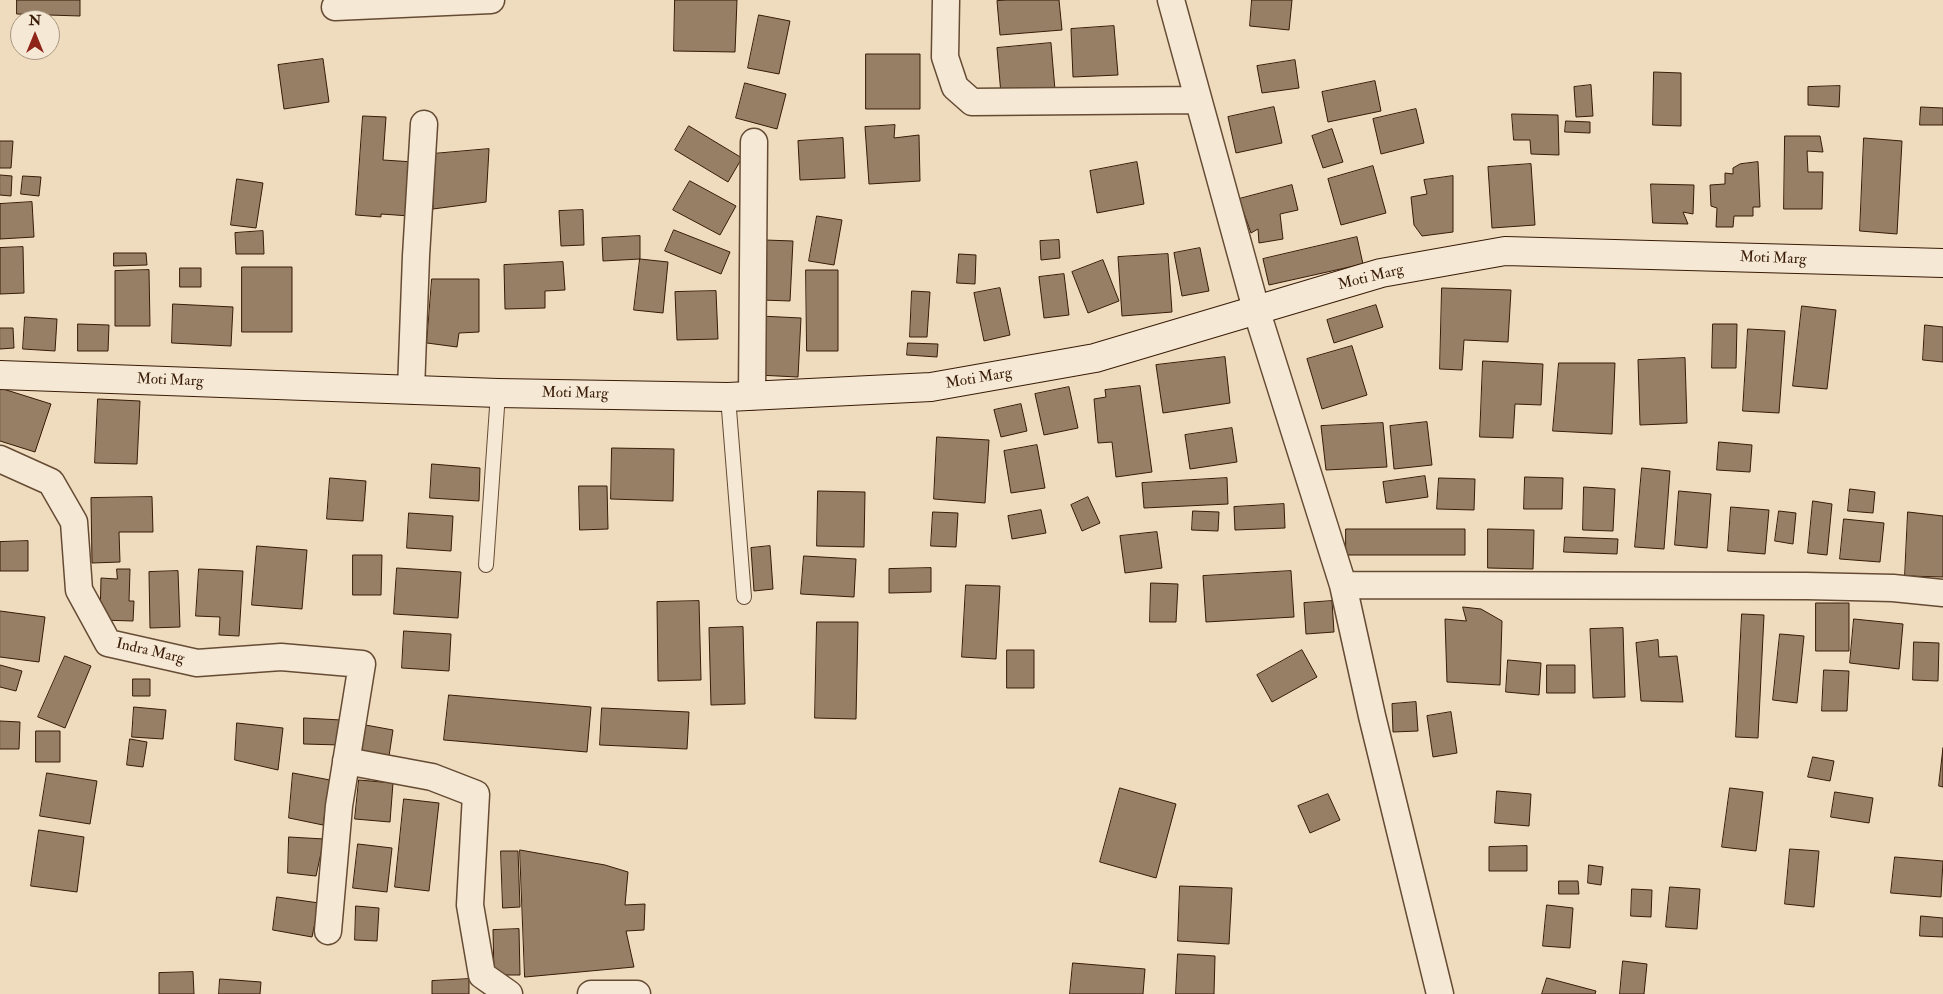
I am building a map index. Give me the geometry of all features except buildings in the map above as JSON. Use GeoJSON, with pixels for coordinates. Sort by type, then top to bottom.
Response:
{"type":"FeatureCollection","features":[{"type":"Feature","properties":{"kind":"street"},"geometry":{"type":"LineString","coordinates":[[335,7],[491,0]]}},
{"type":"Feature","properties":{"kind":"street"},"geometry":{"type":"LineString","coordinates":[[946,0],[945,57],[955,86],[972,102],[1198,100]]}},
{"type":"Feature","properties":{"kind":"street"},"geometry":{"type":"LineString","coordinates":[[1170,0],[1256,309],[1343,585],[1372,716],[1440,994]]}},
{"type":"Feature","properties":{"kind":"street"},"geometry":{"type":"LineString","coordinates":[[411,390],[416,256],[424,124]]}},
{"type":"Feature","properties":{"kind":"street"},"geometry":{"type":"LineString","coordinates":[[740,397],[754,142]]}},
{"type":"Feature","properties":{"kind":"street","name":"Moti Marg"},"geometry":{"type":"LineString","coordinates":[[0,375],[498,393],[740,397],[931,387],[1095,358],[1381,273],[1505,252],[1943,264]]}},
{"type":"Feature","properties":{"kind":"street","name":"Indra Marg"},"geometry":{"type":"LineString","coordinates":[[0,459],[51,482],[74,522],[79,590],[108,643],[197,663],[281,657],[362,664],[346,761]]}},
{"type":"Feature","properties":{"kind":"street"},"geometry":{"type":"LineString","coordinates":[[1343,585],[1807,586],[1893,588],[1943,593]]}},
{"type":"Feature","properties":{"kind":"street"},"geometry":{"type":"LineString","coordinates":[[328,931],[339,806],[346,761],[432,777],[476,794],[470,905],[482,975],[509,994]]}},
{"type":"Feature","properties":{"kind":"street"},"geometry":{"type":"LineString","coordinates":[[591,994],[637,994]]}},
{"type":"Feature","properties":{"kind":"lane"},"geometry":{"type":"LineString","coordinates":[[486,564],[498,393]]}},
{"type":"Feature","properties":{"kind":"lane"},"geometry":{"type":"LineString","coordinates":[[740,397],[744,597]]}}]}
